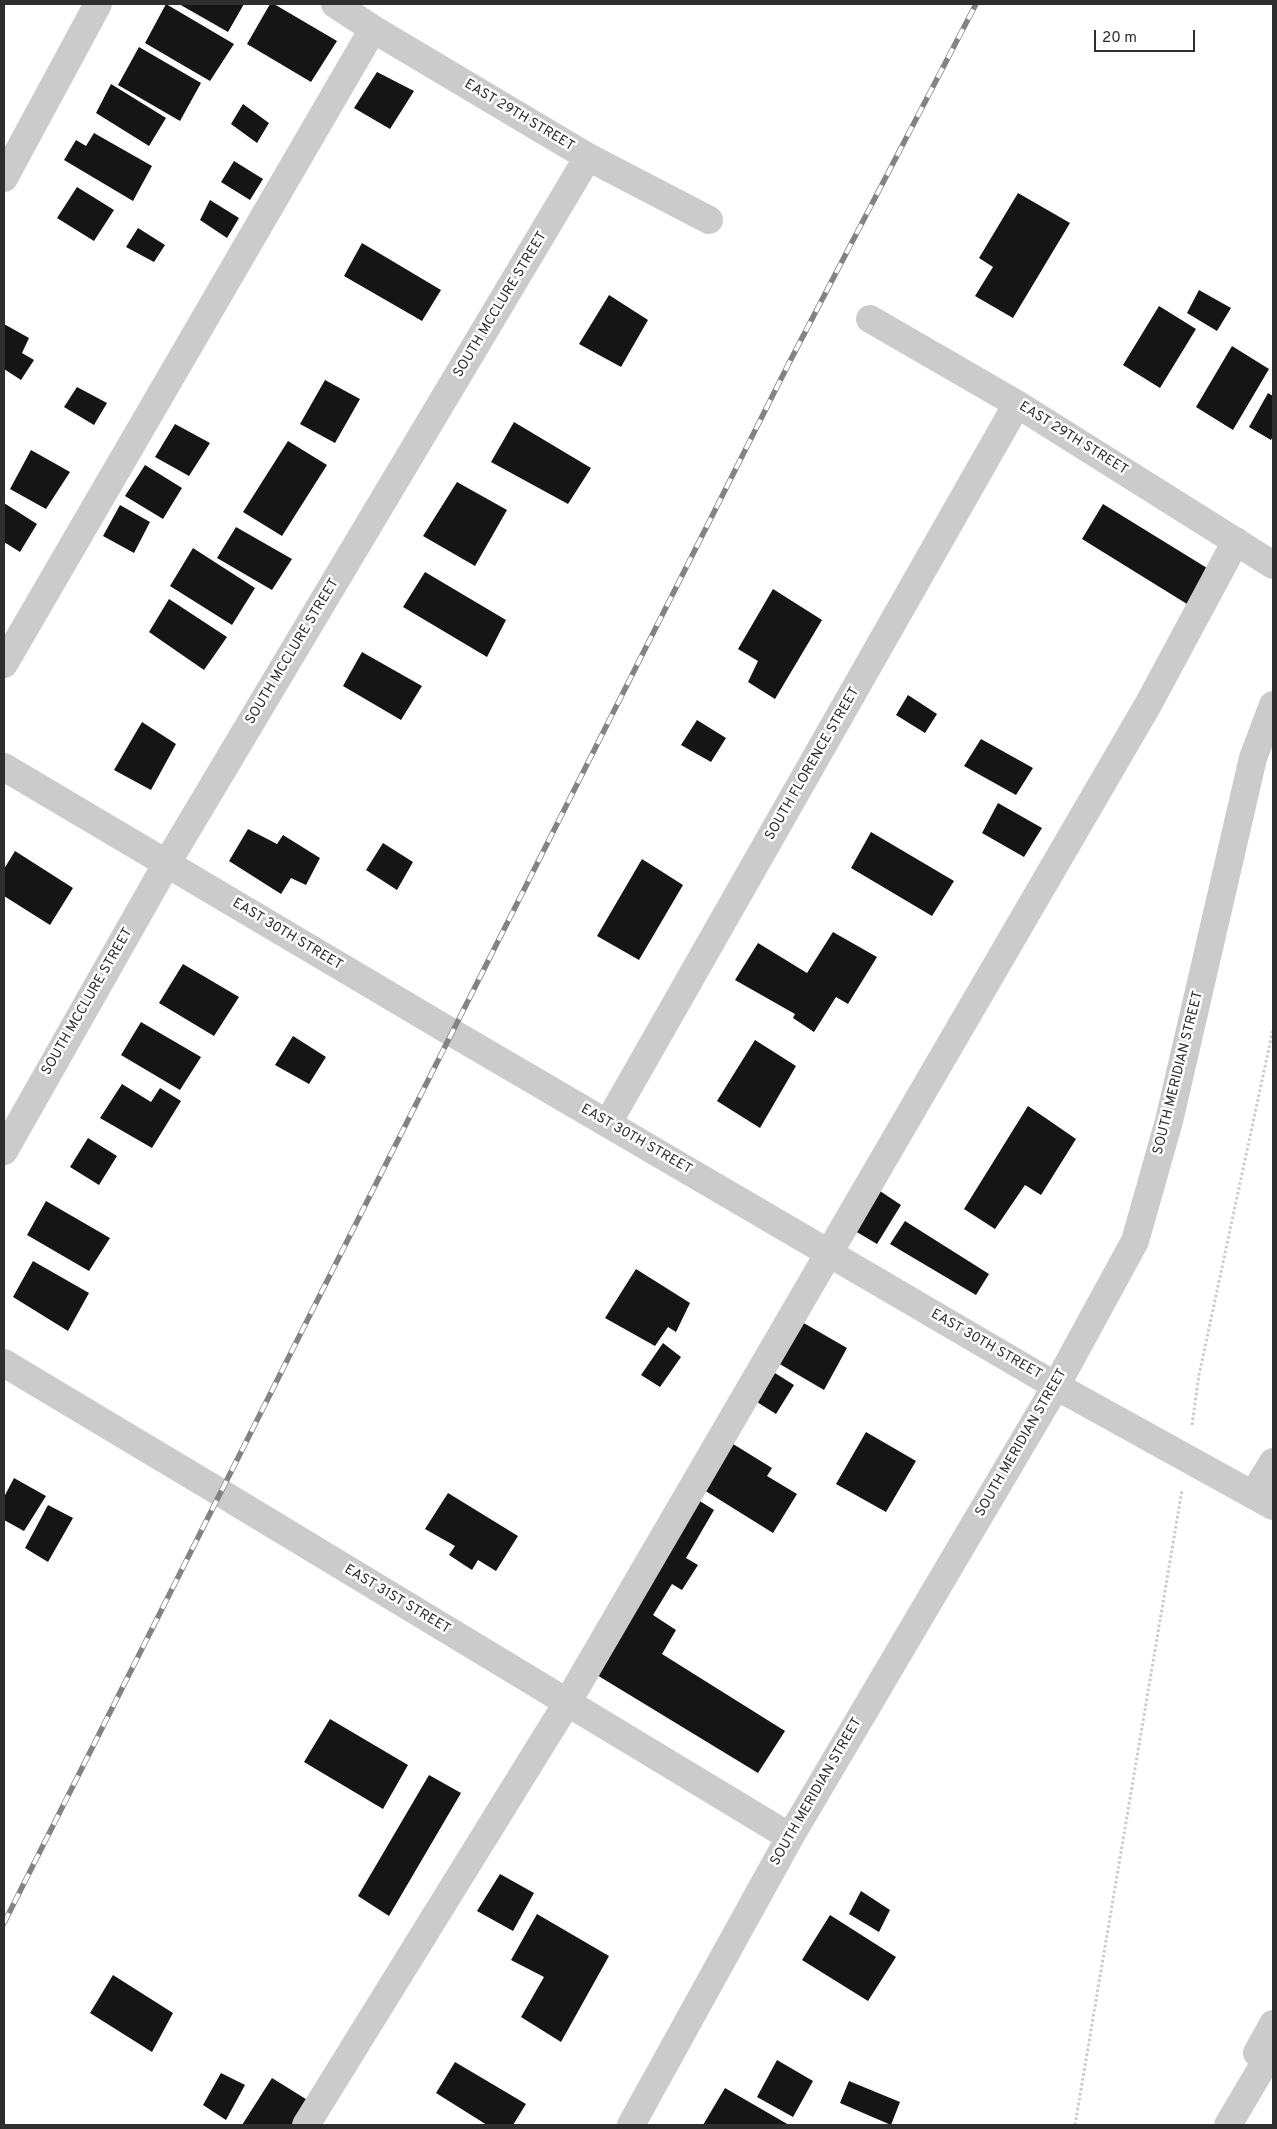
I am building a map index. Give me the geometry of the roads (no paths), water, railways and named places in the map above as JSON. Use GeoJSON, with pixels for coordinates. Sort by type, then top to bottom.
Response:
{"type":"FeatureCollection","features":[{"type":"Feature","properties":{"kind":"street"},"geometry":{"type":"LineString","coordinates":[[4,178],[98,4]]}},
{"type":"Feature","properties":{"kind":"street","name":"EAST 29TH STREET"},"geometry":{"type":"LineString","coordinates":[[335,4],[373,29],[588,158],[709,220]]}},
{"type":"Feature","properties":{"kind":"street"},"geometry":{"type":"LineString","coordinates":[[4,664],[373,29]]}},
{"type":"Feature","properties":{"kind":"street","name":"SOUTH MCCLURE STREET"},"geometry":{"type":"LineString","coordinates":[[4,1151],[167,864],[588,158]]}},
{"type":"Feature","properties":{"kind":"street","name":"EAST 29TH STREET"},"geometry":{"type":"LineString","coordinates":[[870,320],[1017,404],[1273,565]]}},
{"type":"Feature","properties":{"kind":"street","name":"SOUTH FLORENCE STREET"},"geometry":{"type":"LineString","coordinates":[[608,1123],[1017,404]]}},
{"type":"Feature","properties":{"kind":"street"},"geometry":{"type":"LineString","coordinates":[[306,2125],[567,1703],[830,1253],[998,959],[1149,703],[1236,542]]}},
{"type":"Feature","properties":{"kind":"street","name":"SOUTH MERIDIAN STREET"},"geometry":{"type":"LineString","coordinates":[[631,2125],[790,1837],[1056,1386],[1135,1241],[1169,1121],[1253,758],[1273,705]]}},
{"type":"Feature","properties":{"kind":"street","name":"EAST 30TH STREET"},"geometry":{"type":"LineString","coordinates":[[4,767],[1056,1386],[1263,1500]]}},
{"type":"Feature","properties":{"kind":"street","name":"EAST 31ST STREET"},"geometry":{"type":"LineString","coordinates":[[4,1363],[790,1837]]}},
{"type":"Feature","properties":{"kind":"street"},"geometry":{"type":"LineString","coordinates":[[1263,1500],[1273,1462]]}},
{"type":"Feature","properties":{"kind":"street"},"geometry":{"type":"LineString","coordinates":[[1228,2125],[1266,2058],[1273,2024]]}},
{"type":"Feature","properties":{"kind":"railway"},"geometry":{"type":"LineString","coordinates":[[4,1923],[788,365],[976,4]]}}]}
